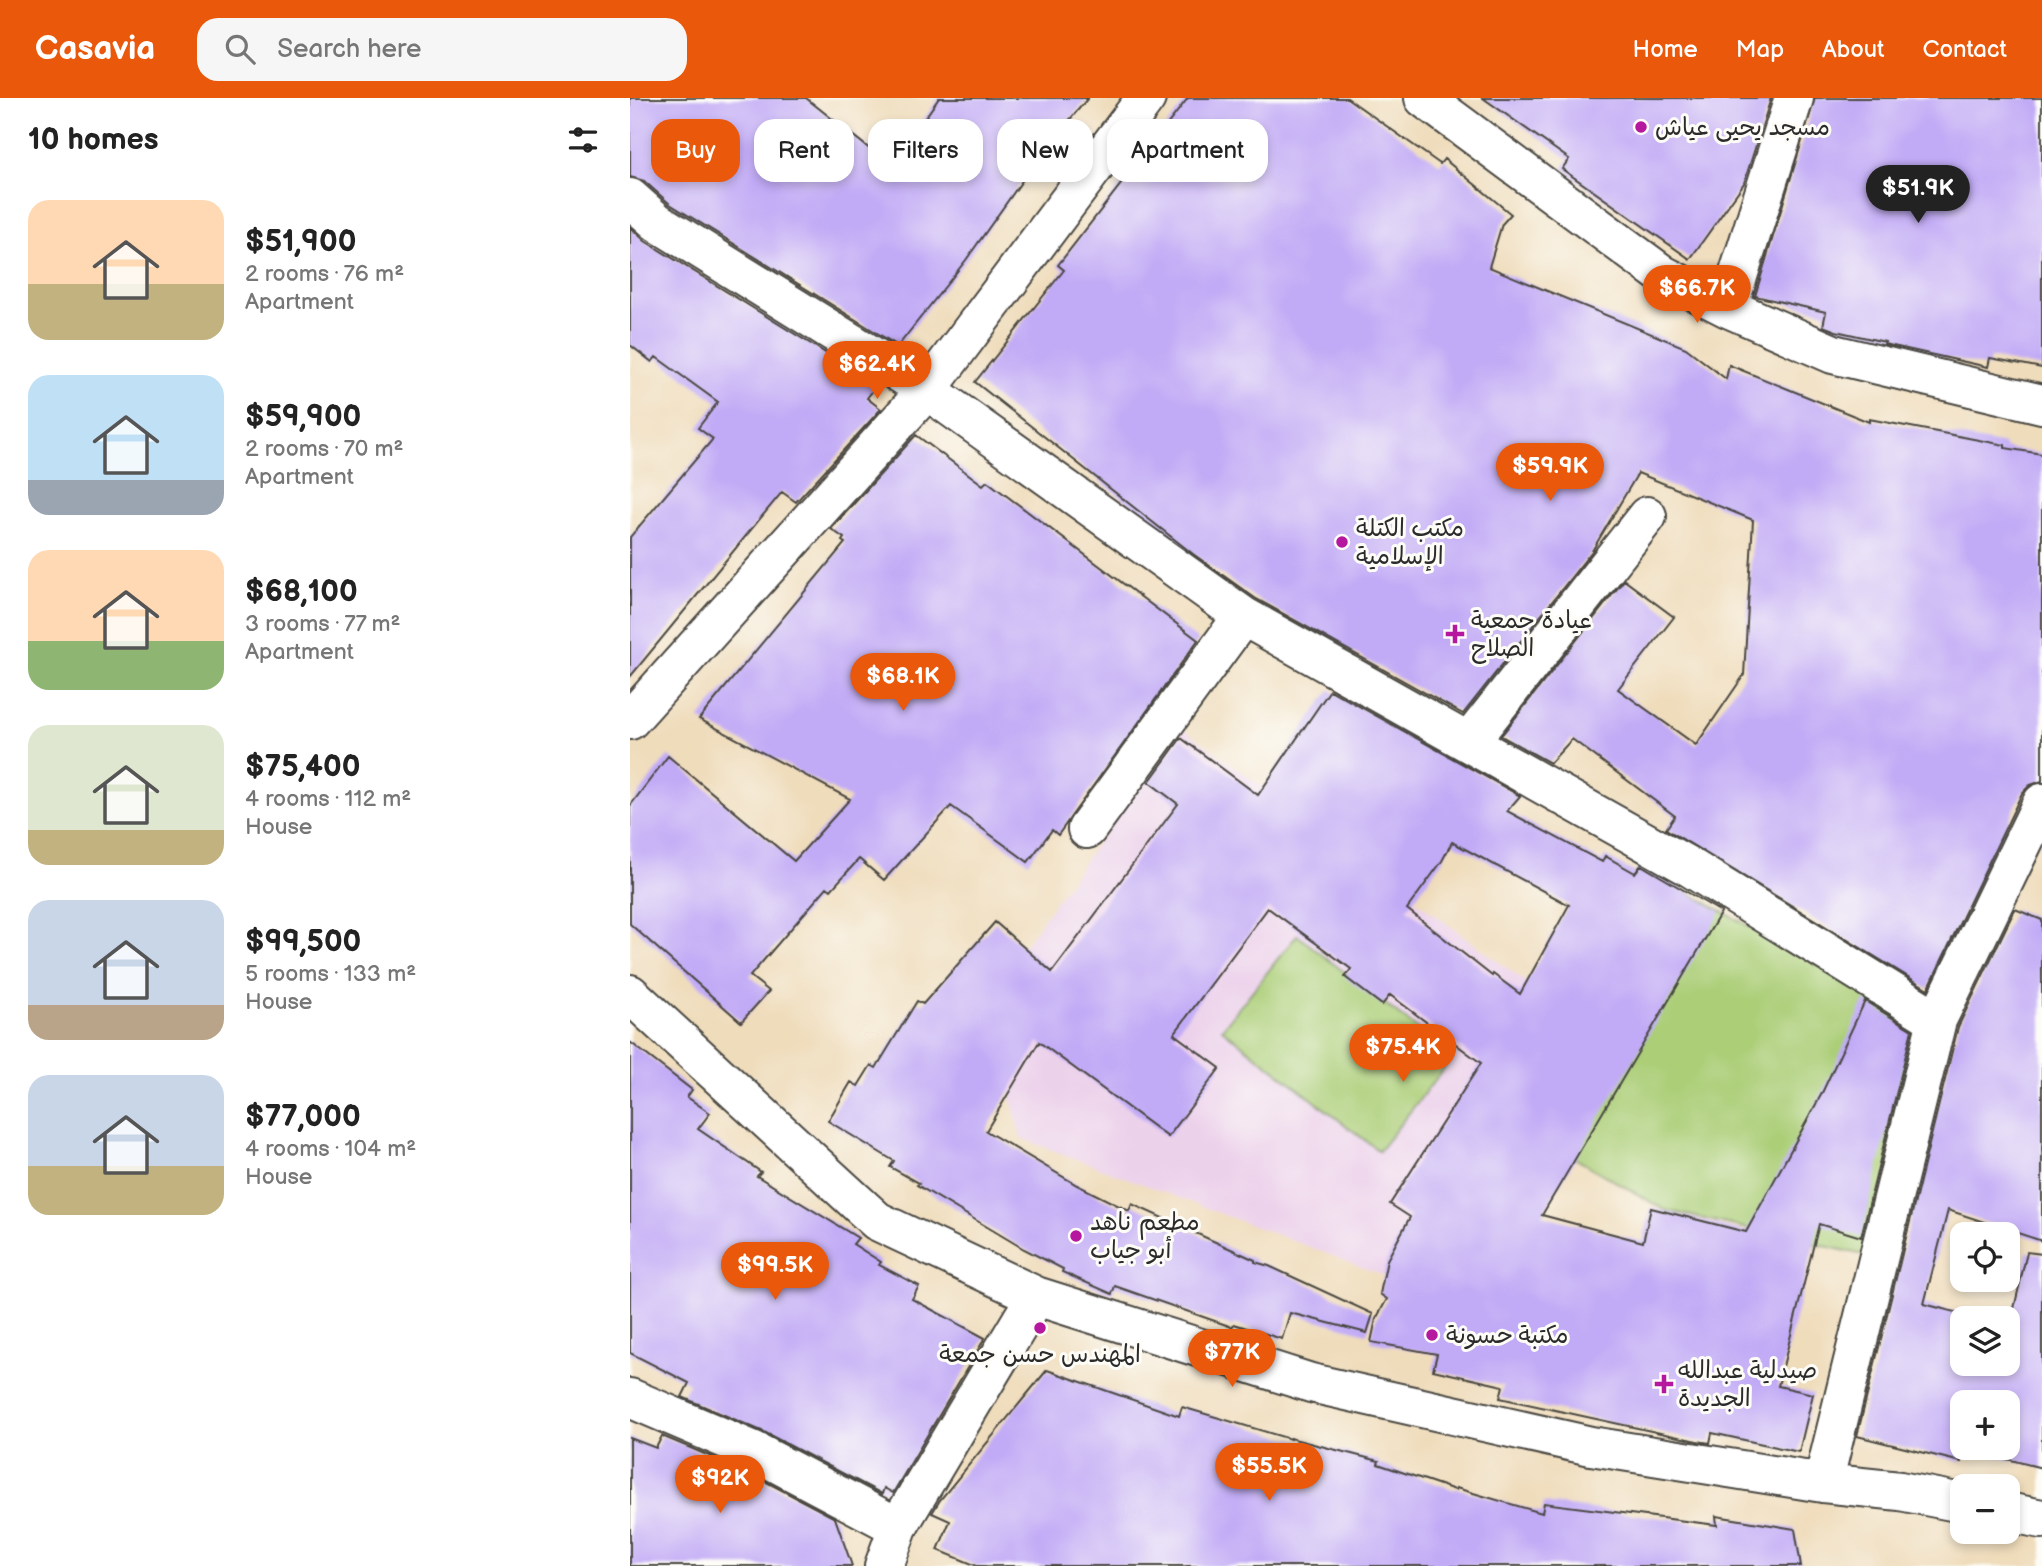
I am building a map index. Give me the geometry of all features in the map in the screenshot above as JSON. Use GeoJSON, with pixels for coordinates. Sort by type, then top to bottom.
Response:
{"type":"FeatureCollection","features":[{"type":"Feature","properties":{"kind":"street"},"geometry":{"type":"LineString","coordinates":[[630,720],[927,390],[1146,98]]}},
{"type":"Feature","properties":{"kind":"street"},"geometry":{"type":"LineString","coordinates":[[1424,98],[1664,275],[1728,307],[1833,354],[2042,404]]}},
{"type":"Feature","properties":{"kind":"street"},"geometry":{"type":"LineString","coordinates":[[1728,307],[1794,98]]}},
{"type":"Feature","properties":{"kind":"street"},"geometry":{"type":"LineString","coordinates":[[630,198],[657,222],[927,390],[1243,616],[1688,866],[1937,1020]]}},
{"type":"Feature","properties":{"kind":"street"},"geometry":{"type":"LineString","coordinates":[[1469,742],[1647,516]]}},
{"type":"Feature","properties":{"kind":"street"},"geometry":{"type":"LineString","coordinates":[[1087,829],[1243,616]]}},
{"type":"Feature","properties":{"kind":"street"},"geometry":{"type":"LineString","coordinates":[[1824,1483],[1937,1020],[2042,803]]}},
{"type":"Feature","properties":{"kind":"street"},"geometry":{"type":"LineString","coordinates":[[630,994],[877,1221],[1036,1296],[1311,1383],[1591,1446],[1950,1501]]}},
{"type":"Feature","properties":{"kind":"street"},"geometry":{"type":"LineString","coordinates":[[884,1566],[898,1527],[1036,1296]]}},
{"type":"Feature","properties":{"kind":"street"},"geometry":{"type":"LineString","coordinates":[[630,1398],[754,1451],[898,1527]]}},
{"type":"Feature","properties":{"kind":"street"},"geometry":{"type":"LineString","coordinates":[[2020,1515],[2042,1520]]}},
{"type":"Feature","properties":{"kind":"shaded area"},"geometry":{"type":"Polygon","coordinates":[[[1180,726],[1569,1014],[1420,1289],[1021,1138],[987,999],[1180,726]]]}},
{"type":"Feature","properties":{"kind":"green space"},"geometry":{"type":"Polygon","coordinates":[[[1656,875],[1931,1026],[1864,1255],[1665,1210],[1512,1122],[1656,875]]]}},
{"type":"Feature","properties":{"kind":"green space"},"geometry":{"type":"Polygon","coordinates":[[[1297,935],[1453,1057],[1379,1151],[1222,1029],[1297,935]]]}},
{"type":"Feature","properties":{"kind":"building"},"geometry":{"type":"Polygon","coordinates":[[[630,98],[806,98],[832,119],[754,119],[754,182],[854,182],[854,136],[868,148],[868,182],[983,182],[983,119],[924,119],[939,98],[1088,98],[1070,119],[997,119],[997,182],[1021,182],[966,260],[898,346],[670,204],[644,181],[630,177],[630,98]]]}},
{"type":"Feature","properties":{"kind":"building"},"geometry":{"type":"Polygon","coordinates":[[[1188,98],[1347,98],[1440,164],[1444,159],[1511,214],[1502,224],[1489,267],[1686,348],[1726,379],[1729,365],[1869,422],[1869,419],[2042,454],[2042,781],[2030,785],[2022,793],[1928,989],[1666,829],[1675,816],[1572,739],[1550,763],[1501,736],[1624,580],[1674,617],[1618,689],[1696,745],[1744,675],[1753,520],[1638,473],[1592,551],[1463,714],[1255,598],[1193,554],[975,382],[1064,270],[1058,265],[1123,182],[1268,182],[1268,119],[1172,119],[1188,98]]]}},
{"type":"Feature","properties":{"kind":"building"},"geometry":{"type":"Polygon","coordinates":[[[1483,98],[1771,98],[1744,183],[1690,259],[1562,169],[1569,159],[1483,98]]]}},
{"type":"Feature","properties":{"kind":"building"},"geometry":{"type":"Polygon","coordinates":[[[1815,98],[2042,98],[2042,368],[1990,358],[1988,367],[1884,344],[1885,342],[1823,326],[1826,312],[1755,296],[1815,98]]]}},
{"type":"Feature","properties":{"kind":"building"},"geometry":{"type":"Polygon","coordinates":[[[630,227],[645,241],[877,385],[867,398],[881,409],[796,502],[782,492],[630,677],[630,537],[713,439],[698,428],[718,402],[656,357],[652,362],[630,345],[630,227]]]}},
{"type":"Feature","properties":{"kind":"building"},"geometry":{"type":"Polygon","coordinates":[[[916,435],[983,485],[987,481],[1198,640],[1058,835],[1052,830],[1028,862],[951,806],[884,880],[859,859],[831,890],[827,887],[750,976],[769,991],[741,1022],[630,924],[630,806],[668,756],[794,861],[850,799],[699,719],[845,543],[842,541],[844,538],[831,529],[916,435]]]}},
{"type":"Feature","properties":{"kind":"building"},"geometry":{"type":"Polygon","coordinates":[[[1330,690],[1520,796],[1507,811],[1602,862],[1605,856],[1635,873],[1641,865],[1721,912],[1542,1215],[1643,1242],[1651,1208],[1746,1232],[1821,1095],[1865,1001],[1912,1030],[1861,1237],[1819,1224],[1778,1386],[1813,1394],[1799,1452],[1712,1433],[1710,1443],[1697,1441],[1500,1398],[1503,1386],[1433,1370],[1437,1354],[1371,1342],[1376,1319],[1387,1299],[1380,1294],[1387,1260],[1410,1217],[1390,1204],[1481,1063],[1390,995],[1382,1005],[1345,977],[1351,969],[1268,908],[1174,1034],[1220,1068],[1168,1137],[1039,1042],[986,1131],[1077,1185],[1129,1211],[1132,1204],[1373,1314],[1367,1333],[1290,1313],[1282,1339],[1234,1324],[1232,1327],[1115,1286],[1112,1294],[1062,1272],[1063,1269],[1024,1249],[917,1185],[919,1183],[890,1167],[894,1161],[828,1121],[851,1082],[858,1086],[871,1065],[876,1068],[917,1001],[923,1004],[995,922],[1052,972],[1178,804],[1149,782],[1181,738],[1258,795],[1330,690]],[[1452,842],[1442,861],[1407,909],[1492,976],[1493,974],[1520,994],[1569,905],[1452,842]]]}},
{"type":"Feature","properties":{"kind":"building"},"geometry":{"type":"Polygon","coordinates":[[[2015,909],[2042,920],[2042,1241],[2020,1234],[2020,1222],[1984,1222],[1948,1210],[1924,1304],[1950,1311],[1950,1376],[2020,1376],[2020,1306],[2015,1306],[2020,1292],[2027,1252],[2042,1254],[2042,1468],[2011,1460],[2020,1460],[2020,1390],[1950,1390],[1950,1459],[1857,1436],[1958,1027],[2015,909]]]}},
{"type":"Feature","properties":{"kind":"building"},"geometry":{"type":"Polygon","coordinates":[[[630,1042],[692,1090],[687,1097],[710,1113],[698,1129],[761,1172],[757,1176],[858,1238],[853,1244],[881,1262],[879,1265],[919,1286],[912,1299],[985,1338],[893,1493],[884,1488],[882,1494],[764,1432],[682,1397],[689,1383],[630,1353],[630,1042]]]}},
{"type":"Feature","properties":{"kind":"building"},"geometry":{"type":"Polygon","coordinates":[[[1047,1370],[1179,1416],[1182,1407],[1290,1439],[1379,1461],[1378,1464],[1455,1490],[1456,1488],[1542,1513],[1544,1503],[1717,1525],[1716,1516],[1795,1529],[1801,1566],[977,1566],[938,1550],[950,1521],[932,1513],[1047,1370]]]}},
{"type":"Feature","properties":{"kind":"building"},"geometry":{"type":"Polygon","coordinates":[[[662,1436],[745,1471],[835,1518],[852,1566],[630,1566],[630,1438],[656,1448],[662,1436]]]}},
{"type":"Feature","properties":{"kind":"place","name":"مسجد يحيى عياش"},"geometry":{"type":"Point","coordinates":[1641,127]}},
{"type":"Feature","properties":{"kind":"place","name":"مكتب الكتلة الإسلامية"},"geometry":{"type":"Point","coordinates":[1342,542]}},
{"type":"Feature","properties":{"kind":"place","name":"عيادة جمعية الصلاح"},"geometry":{"type":"Point","coordinates":[1455,634]}},
{"type":"Feature","properties":{"kind":"place","name":"مطعم ناهد أبو جياب"},"geometry":{"type":"Point","coordinates":[1076,1236]}},
{"type":"Feature","properties":{"kind":"place","name":"المهندس حسن جمعة"},"geometry":{"type":"Point","coordinates":[1040,1328]}},
{"type":"Feature","properties":{"kind":"place","name":"مكتبة حسونة"},"geometry":{"type":"Point","coordinates":[1432,1335]}},
{"type":"Feature","properties":{"kind":"place","name":"صيدلية عبدالله الجديدة"},"geometry":{"type":"Point","coordinates":[1664,1384]}}]}
